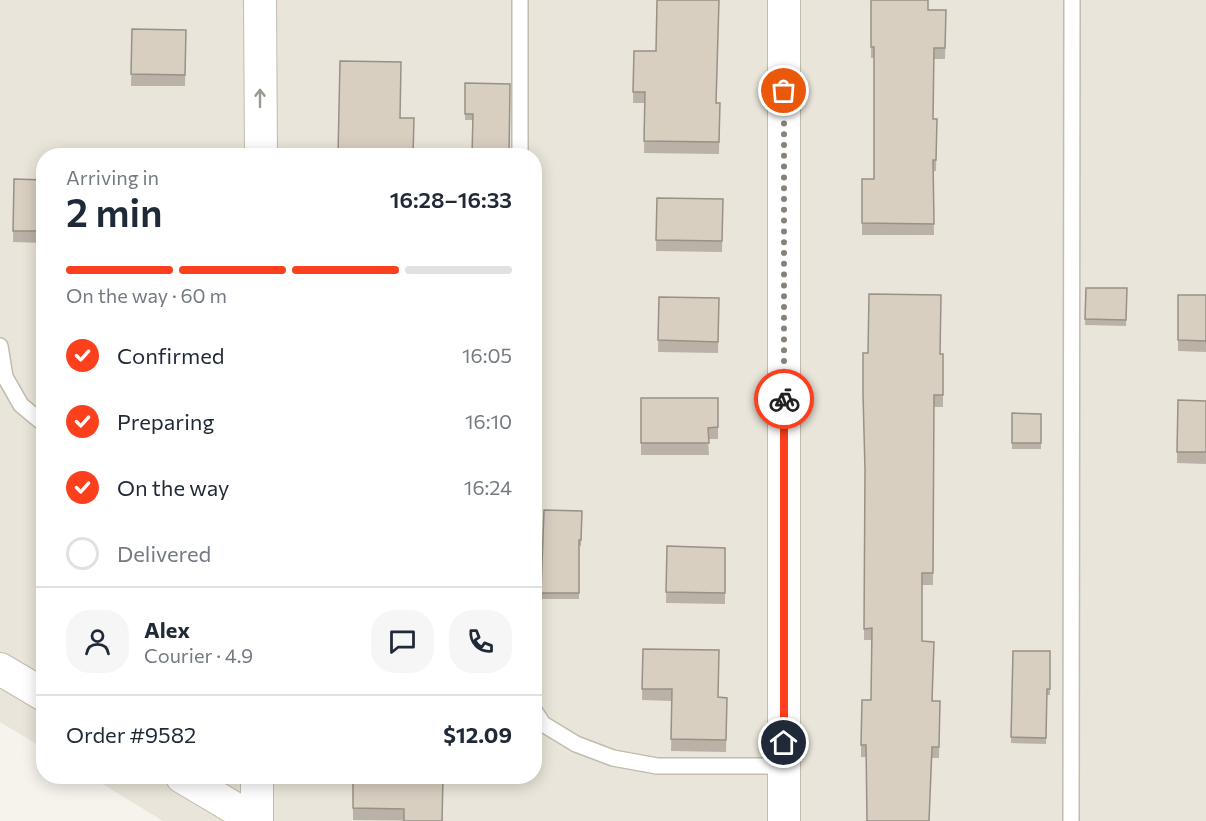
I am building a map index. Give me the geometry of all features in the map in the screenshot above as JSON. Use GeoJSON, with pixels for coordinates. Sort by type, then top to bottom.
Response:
{"type":"FeatureCollection","features":[{"type":"Feature","properties":{"kind":"street"},"geometry":{"type":"LineString","coordinates":[[260,0],[261,148]]}},
{"type":"Feature","properties":{"kind":"street"},"geometry":{"type":"LineString","coordinates":[[784,0],[784,821]]}},
{"type":"Feature","properties":{"kind":"street"},"geometry":{"type":"LineString","coordinates":[[0,669],[36,690]]}},
{"type":"Feature","properties":{"kind":"street"},"geometry":{"type":"LineString","coordinates":[[194,784],[256,821],[257,784]]}},
{"type":"Feature","properties":{"kind":"lane"},"geometry":{"type":"LineString","coordinates":[[520,0],[520,148]]}},
{"type":"Feature","properties":{"kind":"lane"},"geometry":{"type":"LineString","coordinates":[[1071,821],[1072,0]]}},
{"type":"Feature","properties":{"kind":"lane"},"geometry":{"type":"LineString","coordinates":[[0,346],[5,377],[21,405],[36,417]]}},
{"type":"Feature","properties":{"kind":"lane"},"geometry":{"type":"LineString","coordinates":[[542,723],[576,744],[613,758],[657,766],[784,766]]}},
{"type":"Feature","properties":{"kind":"shaded area"},"geometry":{"type":"Polygon","coordinates":[[[0,0],[1206,0],[1206,821],[163,821],[102,784],[542,784],[542,148],[36,148],[36,744],[0,722],[0,0]]]}},
{"type":"Feature","properties":{"kind":"building"},"geometry":{"type":"Polygon","coordinates":[[[657,0],[719,0],[716,103],[720,103],[719,142],[644,141],[645,92],[633,92],[634,51],[656,51],[657,0]]]}},
{"type":"Feature","properties":{"kind":"building"},"geometry":{"type":"Polygon","coordinates":[[[871,0],[928,0],[928,10],[946,10],[945,48],[934,48],[933,119],[937,119],[936,160],[933,160],[934,224],[862,223],[862,179],[874,179],[874,47],[871,47],[871,0]]]}},
{"type":"Feature","properties":{"kind":"building"},"geometry":{"type":"Polygon","coordinates":[[[132,29],[186,30],[185,75],[131,74],[132,29]]]}},
{"type":"Feature","properties":{"kind":"building"},"geometry":{"type":"Polygon","coordinates":[[[340,61],[401,62],[400,118],[414,118],[413,148],[338,148],[340,61]]]}},
{"type":"Feature","properties":{"kind":"building"},"geometry":{"type":"Polygon","coordinates":[[[465,83],[510,84],[509,148],[472,148],[473,114],[465,114],[465,83]]]}},
{"type":"Feature","properties":{"kind":"building"},"geometry":{"type":"Polygon","coordinates":[[[14,179],[36,180],[36,231],[13,231],[14,179]]]}},
{"type":"Feature","properties":{"kind":"building"},"geometry":{"type":"Polygon","coordinates":[[[657,198],[723,199],[722,241],[656,240],[657,198]]]}},
{"type":"Feature","properties":{"kind":"building"},"geometry":{"type":"Polygon","coordinates":[[[1086,288],[1127,288],[1126,320],[1085,319],[1086,288]]]}},
{"type":"Feature","properties":{"kind":"building"},"geometry":{"type":"Polygon","coordinates":[[[869,294],[941,295],[940,354],[943,354],[943,395],[934,395],[933,573],[922,573],[922,641],[934,642],[932,701],[940,701],[939,747],[932,747],[929,821],[867,821],[866,745],[861,745],[862,700],[871,700],[872,628],[864,629],[863,353],[868,353],[869,294]]]}},
{"type":"Feature","properties":{"kind":"building"},"geometry":{"type":"Polygon","coordinates":[[[1178,295],[1206,295],[1206,341],[1178,340],[1178,295]]]}},
{"type":"Feature","properties":{"kind":"building"},"geometry":{"type":"Polygon","coordinates":[[[659,297],[719,298],[718,342],[658,340],[659,297]]]}},
{"type":"Feature","properties":{"kind":"building"},"geometry":{"type":"Polygon","coordinates":[[[641,398],[718,398],[718,427],[708,428],[709,443],[641,443],[641,398]]]}},
{"type":"Feature","properties":{"kind":"building"},"geometry":{"type":"Polygon","coordinates":[[[1178,400],[1206,401],[1206,452],[1177,452],[1178,400]]]}},
{"type":"Feature","properties":{"kind":"building"},"geometry":{"type":"Polygon","coordinates":[[[1012,413],[1041,414],[1041,443],[1012,443],[1012,413]]]}},
{"type":"Feature","properties":{"kind":"building"},"geometry":{"type":"Polygon","coordinates":[[[544,510],[582,511],[581,540],[579,540],[579,593],[542,593],[544,510]]]}},
{"type":"Feature","properties":{"kind":"building"},"geometry":{"type":"Polygon","coordinates":[[[667,546],[725,548],[725,593],[666,592],[667,546]]]}},
{"type":"Feature","properties":{"kind":"building"},"geometry":{"type":"Polygon","coordinates":[[[643,649],[719,650],[718,697],[727,698],[726,740],[671,739],[672,689],[642,689],[643,649]]]}},
{"type":"Feature","properties":{"kind":"building"},"geometry":{"type":"Polygon","coordinates":[[[1013,651],[1050,651],[1046,738],[1011,737],[1013,651]]]}},
{"type":"Feature","properties":{"kind":"building"},"geometry":{"type":"Polygon","coordinates":[[[353,784],[443,784],[442,821],[404,821],[404,809],[353,808],[353,784]]]}},
{"type":"Feature","properties":{"kind":"way so far"},"geometry":{"type":"LineString","coordinates":[[784,91],[784,399]]}},
{"type":"Feature","properties":{"kind":"route"},"geometry":{"type":"LineString","coordinates":[[784,399],[784,743]]}}]}
